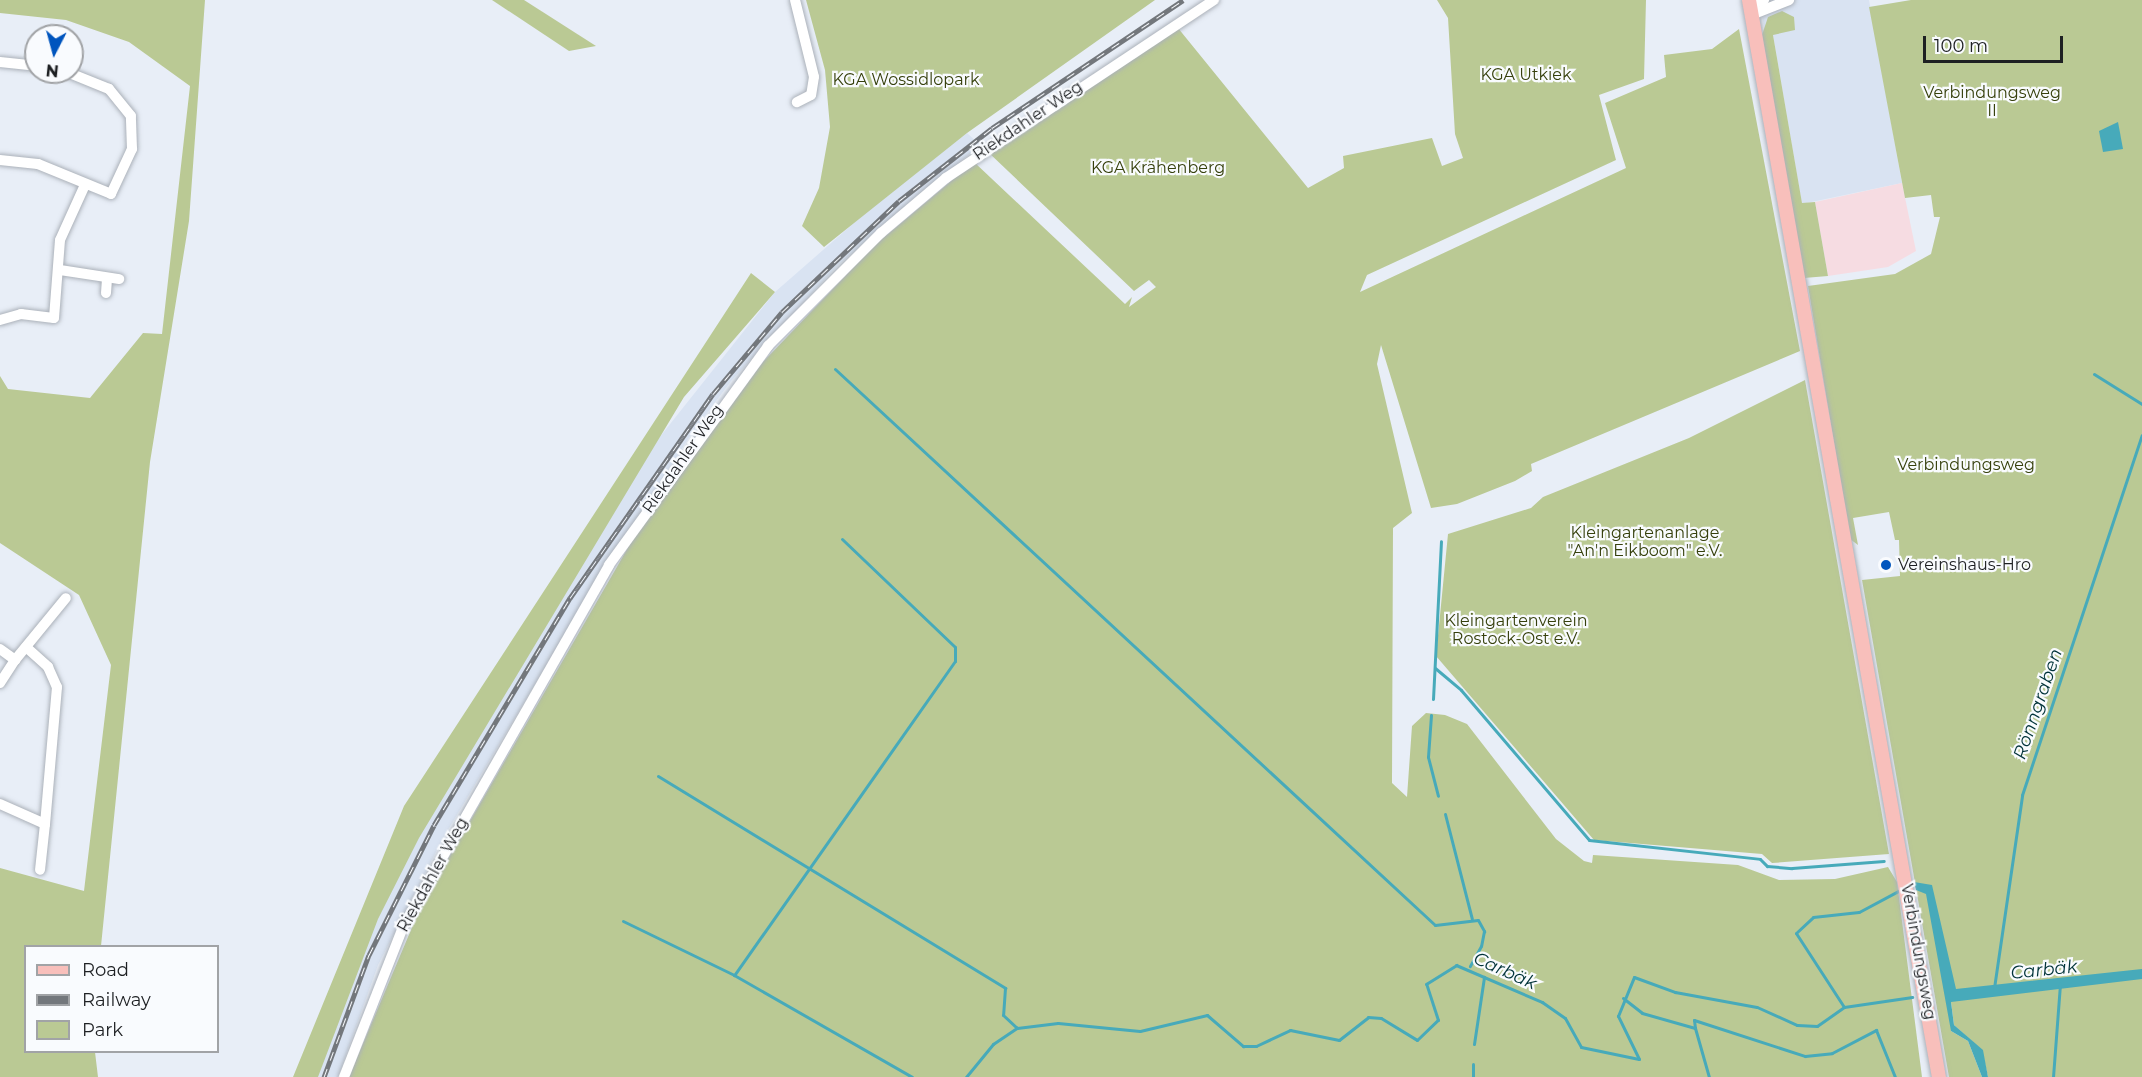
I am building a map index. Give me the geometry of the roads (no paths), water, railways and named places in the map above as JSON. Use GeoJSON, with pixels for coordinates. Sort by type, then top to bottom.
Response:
{"type":"FeatureCollection","features":[{"type":"Feature","properties":{"kind":"main road","name":"Verbindungsweg"},"geometry":{"type":"LineString","coordinates":[[1750,7],[1939,1077]]}},
{"type":"Feature","properties":{"kind":"street"},"geometry":{"type":"LineString","coordinates":[[795,0],[814,77],[811,95],[797,102]]}},
{"type":"Feature","properties":{"kind":"street","name":"Riekdahler Weg"},"geometry":{"type":"LineString","coordinates":[[345,1077],[404,925],[609,565],[768,346],[873,240],[946,178],[1214,0]]}},
{"type":"Feature","properties":{"kind":"street"},"geometry":{"type":"LineString","coordinates":[[1750,7],[1764,0]]}},
{"type":"Feature","properties":{"kind":"street"},"geometry":{"type":"LineString","coordinates":[[1750,7],[1789,0]]}},
{"type":"Feature","properties":{"kind":"street"},"geometry":{"type":"LineString","coordinates":[[0,62],[24,65]]}},
{"type":"Feature","properties":{"kind":"street"},"geometry":{"type":"LineString","coordinates":[[0,160],[38,164],[84,187],[111,194],[132,149],[131,116],[109,89],[84,79]]}},
{"type":"Feature","properties":{"kind":"street"},"geometry":{"type":"LineString","coordinates":[[0,320],[11,316],[54,318],[60,270],[60,240],[84,187]]}},
{"type":"Feature","properties":{"kind":"street"},"geometry":{"type":"LineString","coordinates":[[60,270],[119,279]]}},
{"type":"Feature","properties":{"kind":"street"},"geometry":{"type":"LineString","coordinates":[[106,293],[107,278]]}},
{"type":"Feature","properties":{"kind":"street"},"geometry":{"type":"LineString","coordinates":[[0,683],[15,660],[66,598]]}},
{"type":"Feature","properties":{"kind":"street"},"geometry":{"type":"LineString","coordinates":[[26,647],[48,667],[57,687],[40,870]]}},
{"type":"Feature","properties":{"kind":"street"},"geometry":{"type":"LineString","coordinates":[[0,649],[15,660]]}},
{"type":"Feature","properties":{"kind":"street"},"geometry":{"type":"LineString","coordinates":[[0,804],[45,824]]}},
{"type":"Feature","properties":{"kind":"water"},"geometry":{"type":"Polygon","coordinates":[[[2118,122],[2123,149],[2103,152],[2099,131],[2118,122]]]}},
{"type":"Feature","properties":{"kind":"water"},"geometry":{"type":"Polygon","coordinates":[[[1914,882],[1932,885],[1956,989],[2142,969],[2142,979],[1951,1002],[1954,1025],[1983,1050],[1988,1077],[1982,1077],[1968,1041],[1951,1031],[1926,894],[1916,890],[1914,882]]]}},
{"type":"Feature","properties":{"kind":"waterway"},"geometry":{"type":"LineString","coordinates":[[835,369],[1435,925],[1478,920],[1484,931],[1481,946],[1470,966]]}},
{"type":"Feature","properties":{"kind":"waterway"},"geometry":{"type":"LineString","coordinates":[[2094,374],[2142,404]]}},
{"type":"Feature","properties":{"kind":"waterway","name":"Rönngraben"},"geometry":{"type":"LineString","coordinates":[[1994,988],[2022,795],[2142,435]]}},
{"type":"Feature","properties":{"kind":"waterway"},"geometry":{"type":"LineString","coordinates":[[842,539],[955,647],[955,661],[734,975],[912,1077]]}},
{"type":"Feature","properties":{"kind":"waterway"},"geometry":{"type":"LineString","coordinates":[[1433,699],[1441,541]]}},
{"type":"Feature","properties":{"kind":"waterway"},"geometry":{"type":"LineString","coordinates":[[1435,668],[1461,690],[1589,840],[1760,859],[1767,866],[1792,868],[1884,861]]}},
{"type":"Feature","properties":{"kind":"waterway"},"geometry":{"type":"LineString","coordinates":[[1431,715],[1428,757],[1438,796]]}},
{"type":"Feature","properties":{"kind":"waterway"},"geometry":{"type":"LineString","coordinates":[[658,776],[1005,988],[1003,1015],[1017,1028]]}},
{"type":"Feature","properties":{"kind":"waterway"},"geometry":{"type":"LineString","coordinates":[[1445,814],[1472,919]]}},
{"type":"Feature","properties":{"kind":"waterway"},"geometry":{"type":"LineString","coordinates":[[1844,1007],[1796,933],[1813,917],[1859,912],[1902,889]]}},
{"type":"Feature","properties":{"kind":"waterway"},"geometry":{"type":"LineString","coordinates":[[623,921],[734,975]]}},
{"type":"Feature","properties":{"kind":"waterway","name":"Carbäk"},"geometry":{"type":"LineString","coordinates":[[966,1077],[993,1044],[1017,1028],[1058,1023],[1140,1031],[1207,1015],[1243,1046],[1256,1046],[1290,1030],[1339,1040],[1368,1017],[1381,1018],[1417,1040],[1438,1020],[1426,984],[1456,965],[1542,1002],[1565,1018],[1581,1047],[1639,1059],[1618,1016],[1634,977],[1675,992],[1757,1007],[1797,1025],[1817,1026],[1844,1007],[1912,997]]}},
{"type":"Feature","properties":{"kind":"waterway"},"geometry":{"type":"LineString","coordinates":[[1474,1044],[1484,977]]}},
{"type":"Feature","properties":{"kind":"waterway"},"geometry":{"type":"LineString","coordinates":[[2053,1077],[2060,983]]}},
{"type":"Feature","properties":{"kind":"waterway"},"geometry":{"type":"LineString","coordinates":[[1623,998],[1642,1013],[1695,1028],[1709,1077]]}},
{"type":"Feature","properties":{"kind":"waterway"},"geometry":{"type":"LineString","coordinates":[[1695,1028],[1694,1020],[1805,1056],[1832,1053],[1876,1030],[1895,1077]]}},
{"type":"Feature","properties":{"kind":"waterway"},"geometry":{"type":"LineString","coordinates":[[1473,1064],[1473,1077]]}},
{"type":"Feature","properties":{"kind":"railway"},"geometry":{"type":"LineString","coordinates":[[324,1077],[369,955],[434,825],[570,598],[713,394],[782,312],[899,201],[992,128],[1183,0]]}},
{"type":"Feature","properties":{"kind":"place","name":"Vereinshaus-Hro"},"geometry":{"type":"Point","coordinates":[1886,565]}},
{"type":"Feature","properties":{"kind":"park label","name":"KGA Utkiek"},"geometry":{"type":"Point","coordinates":[1526,75]}},
{"type":"Feature","properties":{"kind":"park label","name":"KGA Wossidlopark"},"geometry":{"type":"Point","coordinates":[906,80]}},
{"type":"Feature","properties":{"kind":"park label","name":"Verbindungsweg II"},"geometry":{"type":"Point","coordinates":[1992,102]}},
{"type":"Feature","properties":{"kind":"park label","name":"KGA Krähenberg"},"geometry":{"type":"Point","coordinates":[1158,168]}},
{"type":"Feature","properties":{"kind":"park label","name":"Kleingartenanlage \"An'n Eikboom\" e.V."},"geometry":{"type":"Point","coordinates":[1645,542]}},
{"type":"Feature","properties":{"kind":"park label","name":"Kleingartenverein Rostock-Ost e.V."},"geometry":{"type":"Point","coordinates":[1516,630]}}]}
